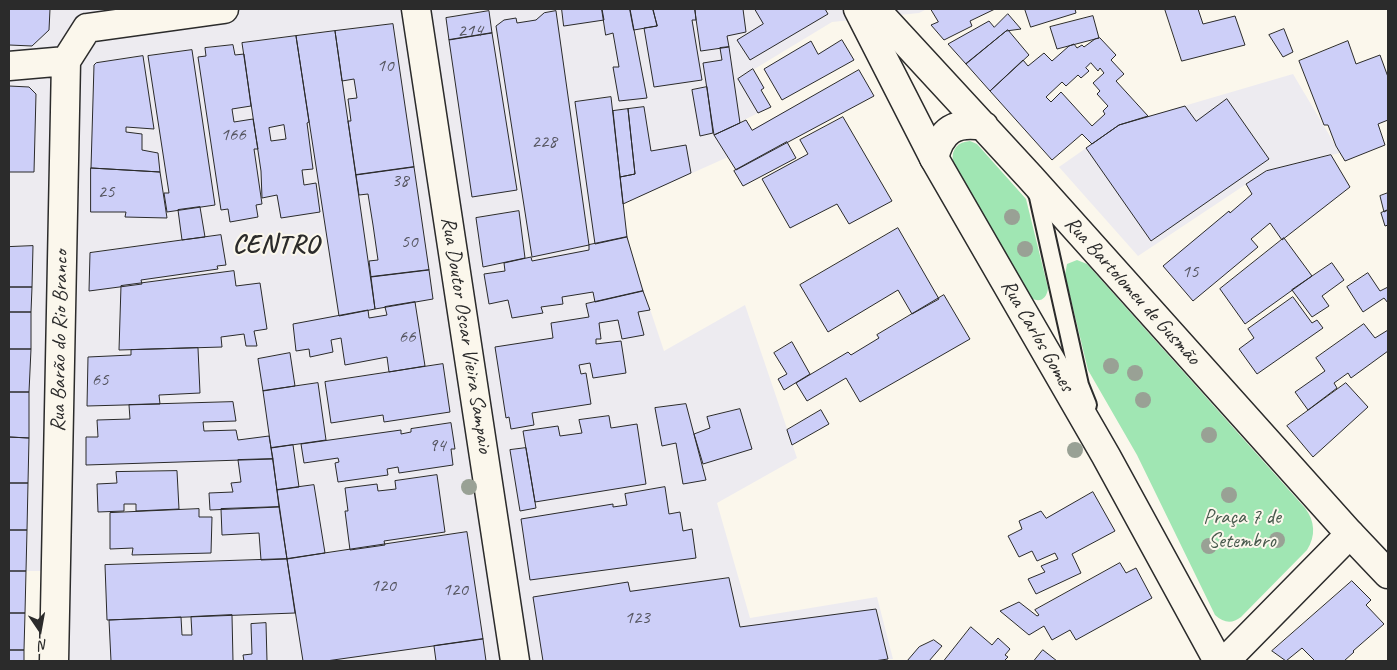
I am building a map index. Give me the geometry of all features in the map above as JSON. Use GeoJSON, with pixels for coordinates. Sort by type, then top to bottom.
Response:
{"type":"FeatureCollection","features":[{"type":"Feature","properties":{"kind":"street"},"geometry":{"type":"LineString","coordinates":[[116,9],[128,15],[150,19]]}},
{"type":"Feature","properties":{"kind":"street"},"geometry":{"type":"LineString","coordinates":[[9,66],[66,61],[87,18],[150,19],[224,9]]}},
{"type":"Feature","properties":{"kind":"street","name":"Rua Doutor Oscar Vieira Sampaio"},"geometry":{"type":"LineString","coordinates":[[416,9],[515,661]]}},
{"type":"Feature","properties":{"kind":"street","name":"Rua Carlos Gomes"},"geometry":{"type":"LineString","coordinates":[[858,9],[934,158],[1106,456],[1218,661]]}},
{"type":"Feature","properties":{"kind":"street","name":"Rua Bartolomeu de Gusmão"},"geometry":{"type":"LineString","coordinates":[[875,9],[984,126],[1388,574]]}},
{"type":"Feature","properties":{"kind":"street","name":"Rua Barão do Rio Branco"},"geometry":{"type":"LineString","coordinates":[[54,661],[66,61]]}},
{"type":"Feature","properties":{"kind":"street"},"geometry":{"type":"LineString","coordinates":[[934,158],[937,145],[942,136],[951,129],[973,124],[984,126]]}},
{"type":"Feature","properties":{"kind":"street"},"geometry":{"type":"LineString","coordinates":[[1224,661],[1350,534]]}},
{"type":"Feature","properties":{"kind":"lane"},"geometry":{"type":"LineString","coordinates":[[1030,177],[1038,197],[1080,385],[1106,456]]}},
{"type":"Feature","properties":{"kind":"shaded area"},"geometry":{"type":"Polygon","coordinates":[[[9,9],[927,9],[919,13],[832,22],[738,79],[758,113],[714,135],[728,157],[623,204],[628,243],[664,351],[745,305],[797,458],[717,503],[750,618],[877,597],[893,659],[874,661],[53,661],[55,571],[9,571],[9,9]]]}},
{"type":"Feature","properties":{"kind":"shaded area"},"geometry":{"type":"Polygon","coordinates":[[[1293,74],[1340,153],[1266,171],[1138,256],[1059,167],[1119,125],[1293,74]]]}},
{"type":"Feature","properties":{"kind":"green space"},"geometry":{"type":"Polygon","coordinates":[[[970,141],[977,144],[1026,199],[1048,288],[1046,295],[1042,299],[1036,300],[1030,297],[953,161],[953,153],[956,147],[970,141]]]}},
{"type":"Feature","properties":{"kind":"green space","name":"Praça 7 de Setembro"},"geometry":{"type":"Polygon","coordinates":[[[1077,260],[1087,264],[1305,508],[1311,518],[1313,534],[1307,550],[1241,617],[1234,621],[1225,621],[1215,615],[1137,455],[1088,370],[1065,275],[1067,264],[1077,260]]]}},
{"type":"Feature","properties":{"kind":"building"},"geometry":{"type":"Polygon","coordinates":[[[9,9],[50,9],[49,30],[32,46],[9,45],[9,9]]]}},
{"type":"Feature","properties":{"kind":"building"},"geometry":{"type":"Polygon","coordinates":[[[562,9],[602,9],[604,20],[564,26],[562,9]]]}},
{"type":"Feature","properties":{"kind":"building"},"geometry":{"type":"Polygon","coordinates":[[[602,9],[630,9],[647,98],[619,101],[613,67],[619,67],[613,33],[606,35],[602,9]]]}},
{"type":"Feature","properties":{"kind":"building"},"geometry":{"type":"Polygon","coordinates":[[[630,9],[653,9],[657,26],[634,30],[630,9]]]}},
{"type":"Feature","properties":{"kind":"building"},"geometry":{"type":"Polygon","coordinates":[[[653,9],[695,9],[696,20],[692,20],[702,80],[654,87],[644,28],[657,26],[653,9]]]}},
{"type":"Feature","properties":{"kind":"building"},"geometry":{"type":"Polygon","coordinates":[[[695,9],[743,9],[746,32],[727,36],[729,47],[701,51],[695,9]]]}},
{"type":"Feature","properties":{"kind":"building"},"geometry":{"type":"Polygon","coordinates":[[[755,9],[825,9],[828,14],[750,60],[737,40],[763,24],[755,9]]]}},
{"type":"Feature","properties":{"kind":"building"},"geometry":{"type":"Polygon","coordinates":[[[931,9],[995,9],[970,21],[972,26],[944,40],[931,25],[938,22],[931,9]]]}},
{"type":"Feature","properties":{"kind":"building"},"geometry":{"type":"Polygon","coordinates":[[[1025,9],[1075,9],[1076,13],[1031,27],[1025,9]]]}},
{"type":"Feature","properties":{"kind":"building"},"geometry":{"type":"Polygon","coordinates":[[[1165,9],[1198,9],[1203,24],[1235,16],[1245,45],[1182,61],[1165,9]]]}},
{"type":"Feature","properties":{"kind":"building"},"geometry":{"type":"Polygon","coordinates":[[[489,11],[492,33],[449,40],[446,18],[489,11]]]}},
{"type":"Feature","properties":{"kind":"building"},"geometry":{"type":"Polygon","coordinates":[[[556,11],[589,245],[532,257],[496,26],[504,20],[516,18],[517,23],[536,20],[544,13],[556,11]]]}},
{"type":"Feature","properties":{"kind":"building"},"geometry":{"type":"Polygon","coordinates":[[[1008,14],[1021,29],[1006,31],[966,64],[948,44],[989,21],[994,27],[1008,14]]]}},
{"type":"Feature","properties":{"kind":"building"},"geometry":{"type":"Polygon","coordinates":[[[1093,16],[1099,38],[1057,49],[1050,27],[1093,16]]]}},
{"type":"Feature","properties":{"kind":"building"},"geometry":{"type":"Polygon","coordinates":[[[393,24],[414,167],[356,175],[348,121],[351,121],[348,99],[357,98],[354,79],[342,81],[335,31],[393,24]]]}},
{"type":"Feature","properties":{"kind":"building"},"geometry":{"type":"Polygon","coordinates":[[[1284,29],[1293,52],[1283,57],[1269,35],[1284,29]]]}},
{"type":"Feature","properties":{"kind":"building"},"geometry":{"type":"Polygon","coordinates":[[[1008,30],[1029,55],[990,91],[966,64],[1008,30]]]}},
{"type":"Feature","properties":{"kind":"building"},"geometry":{"type":"Polygon","coordinates":[[[335,31],[375,309],[339,316],[296,36],[335,31]]]}},
{"type":"Feature","properties":{"kind":"building"},"geometry":{"type":"Polygon","coordinates":[[[492,33],[517,190],[472,197],[449,40],[492,33]]]}},
{"type":"Feature","properties":{"kind":"building"},"geometry":{"type":"Polygon","coordinates":[[[296,36],[309,122],[307,123],[313,169],[302,170],[304,185],[316,183],[320,212],[281,218],[277,195],[262,198],[261,171],[242,43],[296,36]],[[284,125],[269,128],[271,141],[286,139],[284,125]]]}},
{"type":"Feature","properties":{"kind":"building"},"geometry":{"type":"Polygon","coordinates":[[[1100,38],[1116,55],[1111,60],[1124,74],[1116,81],[1148,116],[1119,125],[1092,144],[1082,134],[1052,160],[990,91],[1023,60],[1028,66],[1044,53],[1052,61],[1069,46],[1074,44],[1077,48],[1082,45],[1084,47],[1095,39],[1100,38]],[[1091,63],[1086,68],[1089,71],[1081,78],[1078,75],[1066,86],[1062,82],[1046,97],[1051,102],[1061,92],[1092,126],[1105,114],[1103,111],[1108,106],[1097,94],[1100,91],[1093,83],[1104,73],[1100,68],[1098,71],[1091,63]]]}},
{"type":"Feature","properties":{"kind":"building"},"geometry":{"type":"Polygon","coordinates":[[[842,40],[854,60],[782,100],[764,69],[811,41],[818,54],[842,40]]]}},
{"type":"Feature","properties":{"kind":"building"},"geometry":{"type":"Polygon","coordinates":[[[1348,41],[1356,64],[1380,55],[1388,77],[1388,120],[1378,124],[1385,145],[1345,161],[1336,146],[1328,125],[1324,125],[1299,61],[1348,41]]]}},
{"type":"Feature","properties":{"kind":"building"},"geometry":{"type":"Polygon","coordinates":[[[233,45],[235,55],[244,54],[251,106],[232,109],[234,122],[253,119],[258,149],[254,149],[262,204],[256,205],[258,217],[230,222],[228,209],[221,210],[198,57],[206,56],[205,48],[233,45]]]}},
{"type":"Feature","properties":{"kind":"building"},"geometry":{"type":"Polygon","coordinates":[[[729,47],[740,123],[714,135],[703,63],[722,60],[720,48],[729,47]]]}},
{"type":"Feature","properties":{"kind":"building"},"geometry":{"type":"Polygon","coordinates":[[[192,50],[215,205],[167,212],[164,193],[169,193],[148,56],[192,50]]]}},
{"type":"Feature","properties":{"kind":"building"},"geometry":{"type":"Polygon","coordinates":[[[143,56],[154,129],[126,127],[126,132],[142,134],[142,150],[158,153],[160,172],[91,168],[94,65],[96,63],[143,56]]]}},
{"type":"Feature","properties":{"kind":"building"},"geometry":{"type":"Polygon","coordinates":[[[753,69],[764,88],[761,90],[771,107],[758,113],[738,79],[753,69]]]}},
{"type":"Feature","properties":{"kind":"building"},"geometry":{"type":"Polygon","coordinates":[[[859,70],[874,96],[736,170],[714,135],[746,120],[752,130],[859,70]]]}},
{"type":"Feature","properties":{"kind":"building"},"geometry":{"type":"Polygon","coordinates":[[[9,86],[29,87],[36,94],[34,172],[9,172],[9,86]]]}},
{"type":"Feature","properties":{"kind":"building"},"geometry":{"type":"Polygon","coordinates":[[[707,87],[713,133],[700,136],[692,90],[707,87]]]}},
{"type":"Feature","properties":{"kind":"building"},"geometry":{"type":"Polygon","coordinates":[[[611,97],[627,237],[595,244],[575,102],[611,97]]]}},
{"type":"Feature","properties":{"kind":"building"},"geometry":{"type":"Polygon","coordinates":[[[1227,99],[1269,159],[1151,241],[1086,148],[1119,125],[1185,106],[1196,121],[1227,99]]]}},
{"type":"Feature","properties":{"kind":"building"},"geometry":{"type":"Polygon","coordinates":[[[644,107],[651,151],[686,145],[691,173],[623,204],[620,177],[635,174],[628,109],[644,107]]]}},
{"type":"Feature","properties":{"kind":"building"},"geometry":{"type":"Polygon","coordinates":[[[628,109],[635,174],[620,177],[613,111],[628,109]]]}},
{"type":"Feature","properties":{"kind":"building"},"geometry":{"type":"Polygon","coordinates":[[[843,117],[892,201],[849,224],[837,204],[790,228],[762,179],[808,154],[800,140],[843,117]]]}},
{"type":"Feature","properties":{"kind":"building"},"geometry":{"type":"Polygon","coordinates":[[[787,142],[796,158],[743,186],[734,171],[787,142]]]}},
{"type":"Feature","properties":{"kind":"building"},"geometry":{"type":"Polygon","coordinates":[[[1331,155],[1350,187],[1282,240],[1270,223],[1251,239],[1258,247],[1193,301],[1163,266],[1252,194],[1246,184],[1266,171],[1331,155]]]}},
{"type":"Feature","properties":{"kind":"building"},"geometry":{"type":"Polygon","coordinates":[[[414,167],[429,270],[371,277],[369,261],[378,260],[373,225],[368,194],[359,195],[356,175],[414,167]]]}},
{"type":"Feature","properties":{"kind":"building"},"geometry":{"type":"Polygon","coordinates":[[[91,168],[160,172],[167,218],[125,217],[126,212],[91,212],[91,168]]]}},
{"type":"Feature","properties":{"kind":"building"},"geometry":{"type":"Polygon","coordinates":[[[1388,193],[1388,210],[1384,212],[1380,196],[1388,193]]]}},
{"type":"Feature","properties":{"kind":"building"},"geometry":{"type":"Polygon","coordinates":[[[200,207],[205,237],[182,240],[178,210],[200,207]]]}},
{"type":"Feature","properties":{"kind":"building"},"geometry":{"type":"Polygon","coordinates":[[[1388,210],[1388,225],[1385,226],[1381,213],[1388,210]]]}},
{"type":"Feature","properties":{"kind":"building"},"geometry":{"type":"Polygon","coordinates":[[[519,211],[525,258],[483,267],[476,218],[519,211]]]}},
{"type":"Feature","properties":{"kind":"building"},"geometry":{"type":"Polygon","coordinates":[[[898,228],[939,299],[912,314],[898,290],[828,332],[800,285],[898,228]]]}},
{"type":"Feature","properties":{"kind":"building"},"geometry":{"type":"Polygon","coordinates":[[[221,235],[226,265],[217,266],[218,269],[141,280],[142,284],[89,291],[90,253],[221,235]]]}},
{"type":"Feature","properties":{"kind":"building"},"geometry":{"type":"Polygon","coordinates":[[[627,237],[643,291],[595,302],[593,292],[562,297],[563,304],[541,307],[543,313],[512,318],[508,300],[489,304],[484,274],[505,271],[504,263],[531,257],[532,261],[589,250],[589,245],[627,237]]]}},
{"type":"Feature","properties":{"kind":"building"},"geometry":{"type":"Polygon","coordinates":[[[1284,238],[1312,276],[1245,324],[1220,289],[1284,238]]]}},
{"type":"Feature","properties":{"kind":"building"},"geometry":{"type":"Polygon","coordinates":[[[33,246],[32,287],[9,287],[9,247],[33,246]]]}},
{"type":"Feature","properties":{"kind":"building"},"geometry":{"type":"Polygon","coordinates":[[[1332,263],[1344,280],[1322,296],[1329,306],[1312,317],[1292,290],[1332,263]]]}},
{"type":"Feature","properties":{"kind":"building"},"geometry":{"type":"Polygon","coordinates":[[[429,270],[433,299],[375,309],[371,277],[429,270]]]}},
{"type":"Feature","properties":{"kind":"building"},"geometry":{"type":"Polygon","coordinates":[[[234,271],[236,286],[260,283],[267,329],[254,331],[257,346],[246,346],[244,334],[221,337],[222,347],[119,350],[121,286],[234,271]]]}},
{"type":"Feature","properties":{"kind":"building"},"geometry":{"type":"Polygon","coordinates":[[[1368,273],[1380,291],[1388,287],[1388,303],[1384,298],[1363,312],[1347,287],[1368,273]]]}},
{"type":"Feature","properties":{"kind":"building"},"geometry":{"type":"Polygon","coordinates":[[[9,287],[32,287],[31,312],[9,312],[9,287]]]}},
{"type":"Feature","properties":{"kind":"building"},"geometry":{"type":"Polygon","coordinates":[[[643,291],[650,310],[638,312],[644,335],[622,339],[618,320],[599,323],[601,339],[596,339],[596,344],[621,341],[626,373],[593,378],[590,363],[579,365],[581,374],[586,373],[591,404],[532,413],[534,425],[511,429],[509,417],[506,418],[495,347],[553,338],[551,323],[589,317],[586,304],[643,291]]]}},
{"type":"Feature","properties":{"kind":"building"},"geometry":{"type":"Polygon","coordinates":[[[944,295],[970,339],[860,402],[846,378],[807,401],[796,383],[848,352],[851,355],[879,338],[877,335],[944,295]]]}},
{"type":"Feature","properties":{"kind":"building"},"geometry":{"type":"Polygon","coordinates":[[[1293,297],[1312,323],[1317,320],[1323,328],[1257,374],[1239,349],[1254,338],[1248,329],[1293,297]]]}},
{"type":"Feature","properties":{"kind":"building"},"geometry":{"type":"Polygon","coordinates":[[[415,302],[425,366],[389,372],[387,357],[345,365],[341,338],[331,340],[333,352],[310,357],[309,349],[296,351],[293,324],[368,310],[369,318],[387,315],[385,307],[415,302]]]}},
{"type":"Feature","properties":{"kind":"building"},"geometry":{"type":"Polygon","coordinates":[[[9,312],[31,312],[31,349],[9,349],[9,312]]]}},
{"type":"Feature","properties":{"kind":"building"},"geometry":{"type":"Polygon","coordinates":[[[1364,324],[1375,338],[1388,330],[1388,351],[1351,378],[1348,373],[1334,383],[1337,388],[1308,410],[1295,392],[1325,371],[1316,358],[1364,324]]]}},
{"type":"Feature","properties":{"kind":"building"},"geometry":{"type":"Polygon","coordinates":[[[792,342],[810,374],[784,390],[778,379],[787,374],[774,353],[792,342]]]}},
{"type":"Feature","properties":{"kind":"building"},"geometry":{"type":"Polygon","coordinates":[[[198,348],[200,393],[159,395],[160,404],[87,406],[88,357],[131,355],[131,350],[198,348]]]}},
{"type":"Feature","properties":{"kind":"building"},"geometry":{"type":"Polygon","coordinates":[[[9,349],[31,349],[29,392],[9,392],[9,349]]]}},
{"type":"Feature","properties":{"kind":"building"},"geometry":{"type":"Polygon","coordinates":[[[290,353],[295,386],[263,391],[258,359],[290,353]]]}},
{"type":"Feature","properties":{"kind":"building"},"geometry":{"type":"Polygon","coordinates":[[[443,364],[450,412],[384,422],[383,415],[331,423],[325,382],[443,364]]]}},
{"type":"Feature","properties":{"kind":"building"},"geometry":{"type":"Polygon","coordinates":[[[318,383],[326,440],[271,448],[263,391],[318,383]]]}},
{"type":"Feature","properties":{"kind":"building"},"geometry":{"type":"Polygon","coordinates":[[[1346,383],[1368,407],[1313,457],[1287,426],[1346,383]]]}},
{"type":"Feature","properties":{"kind":"building"},"geometry":{"type":"Polygon","coordinates":[[[9,392],[29,392],[29,438],[9,437],[9,392]]]}},
{"type":"Feature","properties":{"kind":"building"},"geometry":{"type":"Polygon","coordinates":[[[233,402],[236,421],[203,422],[204,431],[236,430],[238,440],[269,436],[273,459],[86,465],[86,437],[98,437],[97,420],[130,419],[129,405],[233,402]]]}},
{"type":"Feature","properties":{"kind":"building"},"geometry":{"type":"Polygon","coordinates":[[[686,404],[706,480],[683,484],[676,443],[662,446],[655,408],[686,404]]]}},
{"type":"Feature","properties":{"kind":"building"},"geometry":{"type":"Polygon","coordinates":[[[740,409],[752,449],[703,464],[694,434],[710,428],[707,417],[740,409]]]}},
{"type":"Feature","properties":{"kind":"building"},"geometry":{"type":"Polygon","coordinates":[[[821,410],[829,424],[792,445],[787,430],[821,410]]]}},
{"type":"Feature","properties":{"kind":"building"},"geometry":{"type":"Polygon","coordinates":[[[609,416],[611,428],[637,424],[646,484],[535,502],[523,431],[558,426],[560,436],[582,433],[579,420],[609,416]]]}},
{"type":"Feature","properties":{"kind":"building"},"geometry":{"type":"Polygon","coordinates":[[[451,423],[455,449],[451,449],[453,465],[399,473],[398,467],[387,469],[388,475],[338,482],[335,463],[339,462],[338,458],[304,463],[301,444],[401,430],[401,434],[411,432],[411,429],[451,423]]]}},
{"type":"Feature","properties":{"kind":"building"},"geometry":{"type":"Polygon","coordinates":[[[9,437],[29,438],[28,483],[9,483],[9,437]]]}},
{"type":"Feature","properties":{"kind":"building"},"geometry":{"type":"Polygon","coordinates":[[[293,445],[299,487],[277,490],[271,448],[293,445]]]}},
{"type":"Feature","properties":{"kind":"building"},"geometry":{"type":"Polygon","coordinates":[[[526,448],[536,508],[520,511],[510,450],[526,448]]]}},
{"type":"Feature","properties":{"kind":"building"},"geometry":{"type":"Polygon","coordinates":[[[273,459],[279,507],[210,510],[209,493],[233,492],[231,483],[241,482],[238,460],[273,459]]]}},
{"type":"Feature","properties":{"kind":"building"},"geometry":{"type":"Polygon","coordinates":[[[177,471],[179,509],[136,511],[136,504],[124,504],[124,511],[98,512],[97,484],[117,483],[116,472],[177,471]]]}},
{"type":"Feature","properties":{"kind":"building"},"geometry":{"type":"Polygon","coordinates":[[[437,475],[445,532],[384,541],[385,545],[350,550],[345,511],[348,511],[345,488],[377,484],[378,491],[396,489],[395,481],[437,475]]]}},
{"type":"Feature","properties":{"kind":"building"},"geometry":{"type":"Polygon","coordinates":[[[9,483],[28,483],[27,530],[9,530],[9,483]]]}},
{"type":"Feature","properties":{"kind":"building"},"geometry":{"type":"Polygon","coordinates":[[[314,485],[325,553],[287,559],[277,490],[314,485]]]}},
{"type":"Feature","properties":{"kind":"building"},"geometry":{"type":"Polygon","coordinates":[[[665,487],[669,514],[680,512],[683,531],[692,529],[696,558],[530,580],[521,519],[613,504],[613,507],[627,505],[625,494],[665,487]]]}},
{"type":"Feature","properties":{"kind":"building"},"geometry":{"type":"Polygon","coordinates":[[[1093,492],[1115,531],[1072,554],[1081,573],[1036,594],[1028,579],[1045,572],[1041,566],[1058,559],[1055,553],[1037,561],[1032,551],[1019,557],[1008,536],[1022,529],[1019,521],[1041,511],[1046,518],[1093,492]]]}},
{"type":"Feature","properties":{"kind":"building"},"geometry":{"type":"Polygon","coordinates":[[[279,507],[287,559],[261,560],[259,533],[222,535],[221,509],[279,507]]]}},
{"type":"Feature","properties":{"kind":"building"},"geometry":{"type":"Polygon","coordinates":[[[199,509],[199,517],[212,517],[211,553],[132,555],[133,548],[110,549],[110,513],[199,509]]]}},
{"type":"Feature","properties":{"kind":"building"},"geometry":{"type":"Polygon","coordinates":[[[9,530],[27,530],[26,571],[9,571],[9,530]]]}},
{"type":"Feature","properties":{"kind":"building"},"geometry":{"type":"Polygon","coordinates":[[[467,532],[483,639],[326,661],[303,661],[287,559],[467,532]]]}},
{"type":"Feature","properties":{"kind":"building"},"geometry":{"type":"Polygon","coordinates":[[[287,559],[295,613],[107,620],[105,565],[287,559]]]}},
{"type":"Feature","properties":{"kind":"building"},"geometry":{"type":"Polygon","coordinates":[[[1120,563],[1126,573],[1136,568],[1152,598],[1076,640],[1070,630],[1052,640],[1044,626],[1029,635],[1000,611],[1019,602],[1037,616],[1039,615],[1035,610],[1120,563]]]}},
{"type":"Feature","properties":{"kind":"building"},"geometry":{"type":"Polygon","coordinates":[[[9,571],[26,571],[25,613],[9,613],[9,571]]]}},
{"type":"Feature","properties":{"kind":"building"},"geometry":{"type":"Polygon","coordinates":[[[729,578],[740,627],[876,609],[888,659],[874,661],[543,661],[533,597],[628,582],[630,591],[729,578]]]}},
{"type":"Feature","properties":{"kind":"building"},"geometry":{"type":"Polygon","coordinates":[[[1352,581],[1371,600],[1366,605],[1384,624],[1344,661],[1315,661],[1302,648],[1286,661],[1272,651],[1352,581]]]}},
{"type":"Feature","properties":{"kind":"building"},"geometry":{"type":"Polygon","coordinates":[[[9,613],[25,613],[24,650],[9,650],[9,613]]]}},
{"type":"Feature","properties":{"kind":"building"},"geometry":{"type":"Polygon","coordinates":[[[232,615],[233,661],[111,661],[109,620],[181,617],[182,635],[192,635],[191,617],[232,615]]]}},
{"type":"Feature","properties":{"kind":"building"},"geometry":{"type":"Polygon","coordinates":[[[266,623],[267,661],[244,661],[243,655],[252,654],[251,624],[266,623]]]}},
{"type":"Feature","properties":{"kind":"building"},"geometry":{"type":"Polygon","coordinates":[[[971,627],[992,645],[998,638],[1010,649],[1005,655],[1008,657],[1004,661],[944,661],[971,627]]]}},
{"type":"Feature","properties":{"kind":"building"},"geometry":{"type":"Polygon","coordinates":[[[483,639],[486,661],[436,661],[434,646],[483,639]]]}},
{"type":"Feature","properties":{"kind":"building"},"geometry":{"type":"Polygon","coordinates":[[[934,640],[942,646],[929,661],[907,661],[919,647],[934,640]]]}},
{"type":"Feature","properties":{"kind":"building"},"geometry":{"type":"Polygon","coordinates":[[[9,650],[24,650],[24,661],[9,661],[9,650]]]}},
{"type":"Feature","properties":{"kind":"building"},"geometry":{"type":"Polygon","coordinates":[[[1043,650],[1057,661],[1034,661],[1043,650]]]}},
{"type":"Feature","properties":{"kind":"district","name":"CENTRO"},"geometry":{"type":"Point","coordinates":[276,245]}}]}
